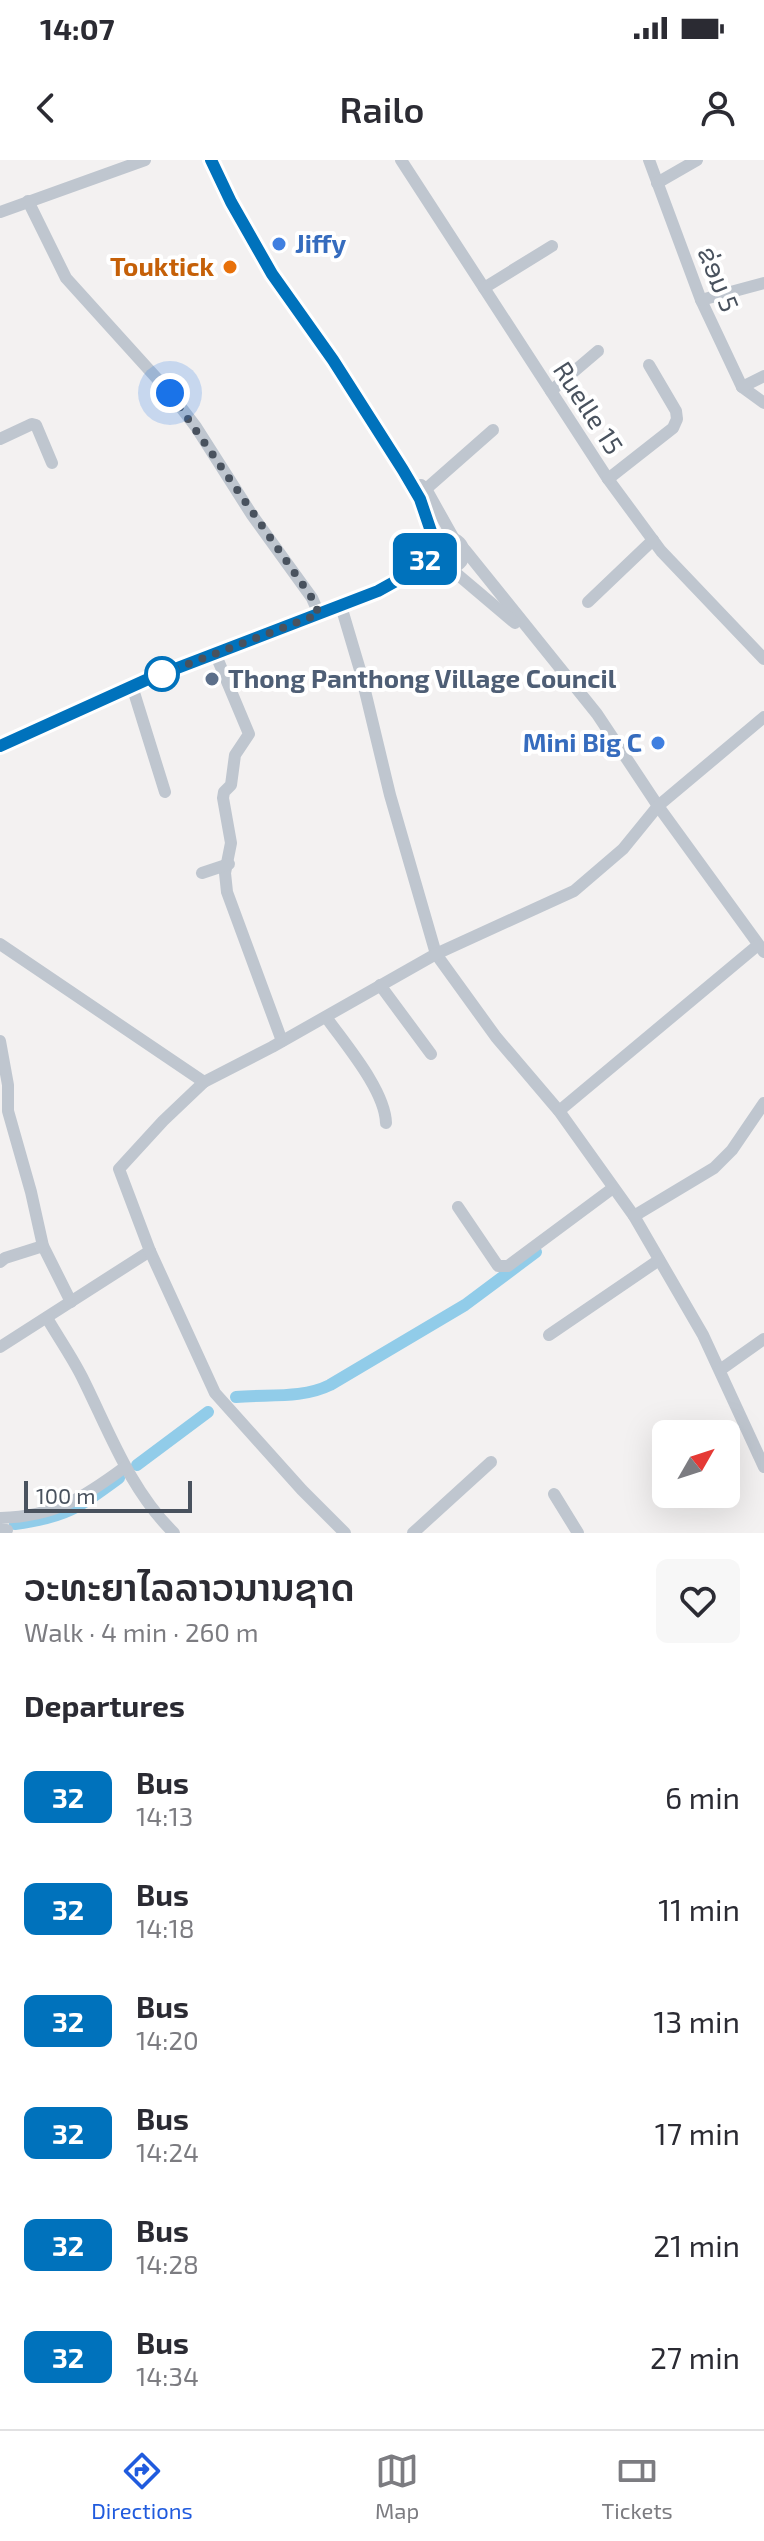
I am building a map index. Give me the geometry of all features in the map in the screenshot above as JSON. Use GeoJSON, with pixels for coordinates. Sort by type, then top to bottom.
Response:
{"type":"FeatureCollection","features":[{"type":"Feature","properties":{"kind":"street"},"geometry":{"type":"LineString","coordinates":[[0,212],[145,160]]}},
{"type":"Feature","properties":{"kind":"street"},"geometry":{"type":"LineString","coordinates":[[211,160],[272,274],[333,360],[420,499],[436,560],[541,647]]}},
{"type":"Feature","properties":{"kind":"street","name":"Ruelle 15"},"geometry":{"type":"LineString","coordinates":[[401,160],[608,479],[653,540],[764,659]]}},
{"type":"Feature","properties":{"kind":"street","name":"ຂ່ອມ 5"},"geometry":{"type":"LineString","coordinates":[[649,160],[701,300],[742,387],[764,403]]}},
{"type":"Feature","properties":{"kind":"street"},"geometry":{"type":"LineString","coordinates":[[657,183],[697,160]]}},
{"type":"Feature","properties":{"kind":"street"},"geometry":{"type":"LineString","coordinates":[[28,201],[66,278],[170,393],[196,427],[252,515],[312,598],[319,614]]}},
{"type":"Feature","properties":{"kind":"street"},"geometry":{"type":"LineString","coordinates":[[484,288],[552,246]]}},
{"type":"Feature","properties":{"kind":"street"},"geometry":{"type":"LineString","coordinates":[[701,300],[764,283]]}},
{"type":"Feature","properties":{"kind":"street"},"geometry":{"type":"LineString","coordinates":[[551,391],[598,351]]}},
{"type":"Feature","properties":{"kind":"street"},"geometry":{"type":"LineString","coordinates":[[608,479],[673,428],[677,419],[676,411],[649,365]]}},
{"type":"Feature","properties":{"kind":"street"},"geometry":{"type":"LineString","coordinates":[[742,387],[764,376]]}},
{"type":"Feature","properties":{"kind":"street"},"geometry":{"type":"LineString","coordinates":[[0,439],[36,425],[52,463]]}},
{"type":"Feature","properties":{"kind":"street"},"geometry":{"type":"LineString","coordinates":[[426,489],[493,430]]}},
{"type":"Feature","properties":{"kind":"street"},"geometry":{"type":"LineString","coordinates":[[403,470],[426,489],[454,539],[597,714],[658,806],[761,948],[559,1111]]}},
{"type":"Feature","properties":{"kind":"street"},"geometry":{"type":"LineString","coordinates":[[396,581],[443,539],[454,539]]}},
{"type":"Feature","properties":{"kind":"street"},"geometry":{"type":"LineString","coordinates":[[588,602],[653,540]]}},
{"type":"Feature","properties":{"kind":"street"},"geometry":{"type":"LineString","coordinates":[[0,746],[132,686],[341,606],[396,581],[461,564],[465,550]]}},
{"type":"Feature","properties":{"kind":"street"},"geometry":{"type":"LineString","coordinates":[[341,606],[390,795],[436,954],[496,1037],[559,1111],[634,1216],[720,1370],[764,1467]]}},
{"type":"Feature","properties":{"kind":"street"},"geometry":{"type":"LineString","coordinates":[[215,653],[249,734],[235,755],[231,785],[223,798],[231,843],[225,873],[227,892],[282,1041]]}},
{"type":"Feature","properties":{"kind":"street"},"geometry":{"type":"LineString","coordinates":[[132,686],[165,792]]}},
{"type":"Feature","properties":{"kind":"street"},"geometry":{"type":"LineString","coordinates":[[345,1533],[215,1393],[150,1251],[119,1169],[204,1082],[436,954],[574,891],[623,849],[658,806],[762,722]]}},
{"type":"Feature","properties":{"kind":"street"},"geometry":{"type":"LineString","coordinates":[[202,873],[229,864]]}},
{"type":"Feature","properties":{"kind":"street"},"geometry":{"type":"LineString","coordinates":[[0,944],[204,1082]]}},
{"type":"Feature","properties":{"kind":"street"},"geometry":{"type":"LineString","coordinates":[[380,985],[431,1054]]}},
{"type":"Feature","properties":{"kind":"street"},"geometry":{"type":"LineString","coordinates":[[326,1017],[372,1083],[386,1123]]}},
{"type":"Feature","properties":{"kind":"street"},"geometry":{"type":"LineString","coordinates":[[0,1041],[8,1085],[8,1111],[43,1246],[71,1302]]}},
{"type":"Feature","properties":{"kind":"street"},"geometry":{"type":"LineString","coordinates":[[634,1216],[726,1159],[764,1103]]}},
{"type":"Feature","properties":{"kind":"street"},"geometry":{"type":"LineString","coordinates":[[458,1207],[498,1266],[508,1266],[613,1188]]}},
{"type":"Feature","properties":{"kind":"street"},"geometry":{"type":"LineString","coordinates":[[0,1262],[43,1246]]}},
{"type":"Feature","properties":{"kind":"street"},"geometry":{"type":"LineString","coordinates":[[0,1347],[150,1251]]}},
{"type":"Feature","properties":{"kind":"street"},"geometry":{"type":"LineString","coordinates":[[549,1335],[659,1260]]}},
{"type":"Feature","properties":{"kind":"street"},"geometry":{"type":"LineString","coordinates":[[47,1318],[80,1373],[125,1467],[148,1505],[174,1533]]}},
{"type":"Feature","properties":{"kind":"street"},"geometry":{"type":"LineString","coordinates":[[720,1370],[764,1339]]}},
{"type":"Feature","properties":{"kind":"street"},"geometry":{"type":"LineString","coordinates":[[413,1533],[491,1462]]}},
{"type":"Feature","properties":{"kind":"street"},"geometry":{"type":"LineString","coordinates":[[5,1531],[0,1517],[62,1507],[82,1498],[125,1467]]}},
{"type":"Feature","properties":{"kind":"street"},"geometry":{"type":"LineString","coordinates":[[554,1494],[578,1533]]}},
{"type":"Feature","properties":{"kind":"waterway"},"geometry":{"type":"LineString","coordinates":[[236,1397],[296,1394],[330,1385],[465,1305],[536,1252]]}},
{"type":"Feature","properties":{"kind":"waterway"},"geometry":{"type":"LineString","coordinates":[[137,1465],[208,1412]]}},
{"type":"Feature","properties":{"kind":"waterway"},"geometry":{"type":"LineString","coordinates":[[15,1524],[71,1510],[119,1478]]}},
{"type":"Feature","properties":{"kind":"bus line","name":"32"},"geometry":{"type":"LineString","coordinates":[[0,746],[146,680],[378,591],[396,581],[434,551],[436,546],[420,499],[333,360],[272,274],[211,160]]}},
{"type":"Feature","properties":{"kind":"place","name":"Jiffy"},"geometry":{"type":"Point","coordinates":[279,244]}},
{"type":"Feature","properties":{"kind":"place","name":"Touktick"},"geometry":{"type":"Point","coordinates":[230,267]}},
{"type":"Feature","properties":{"kind":"place","name":"Thong Panthong Village Council"},"geometry":{"type":"Point","coordinates":[212,679]}},
{"type":"Feature","properties":{"kind":"place","name":"Mini Big C"},"geometry":{"type":"Point","coordinates":[658,743]}},
{"type":"Feature","properties":{"kind":"route"},"geometry":{"type":"LineString","coordinates":[[162,674],[319,614],[312,598],[170,393]]}}]}
